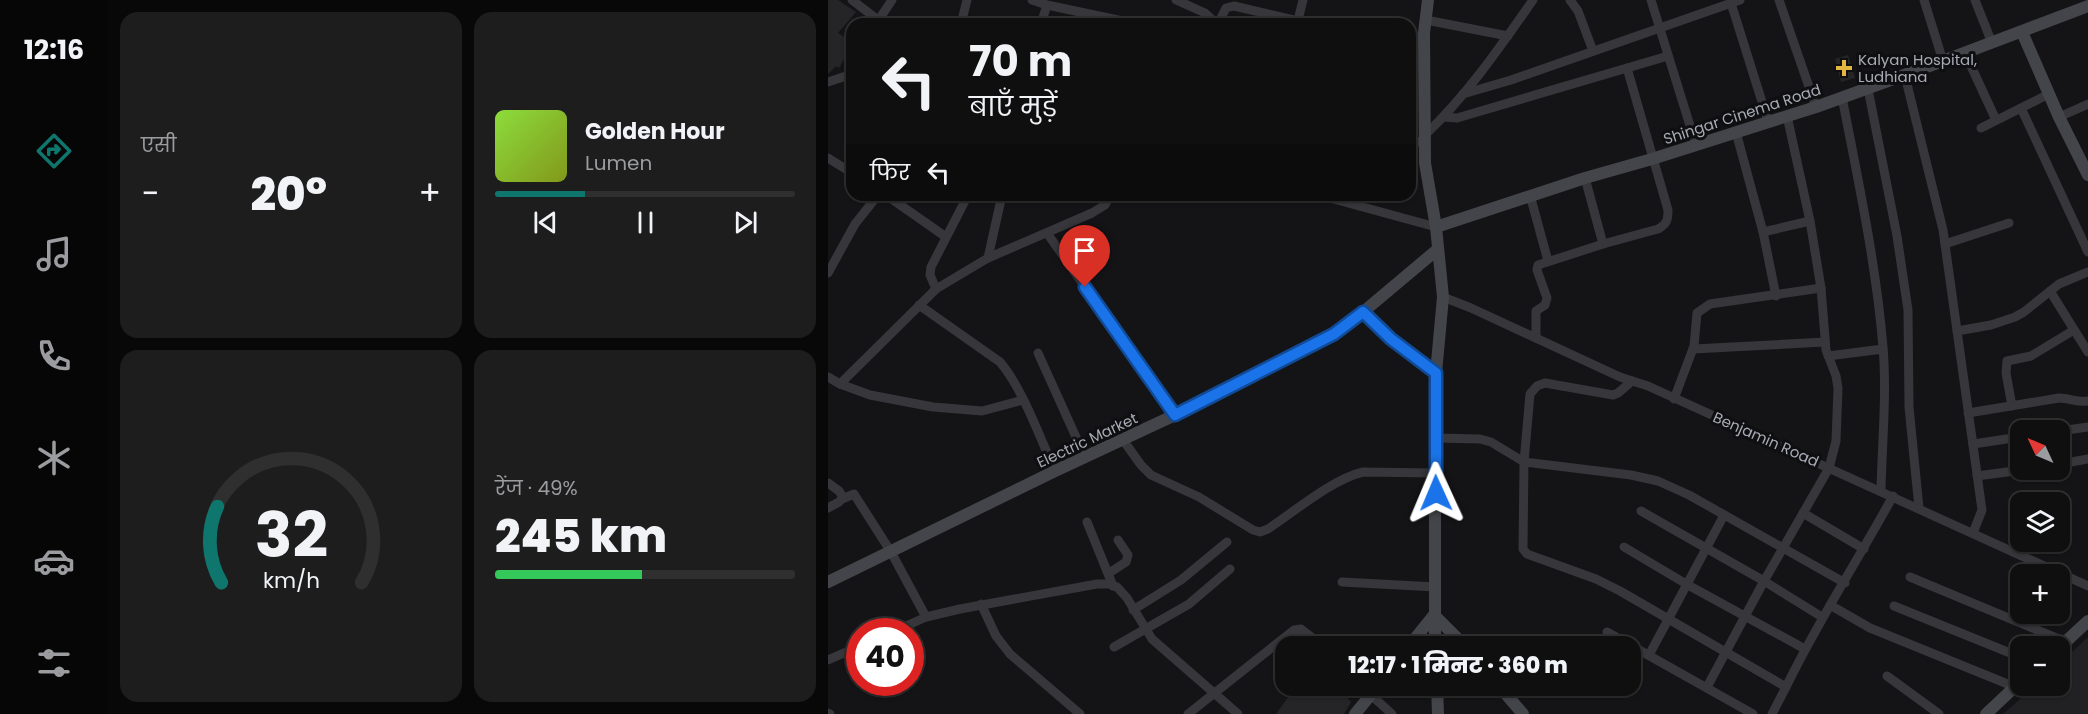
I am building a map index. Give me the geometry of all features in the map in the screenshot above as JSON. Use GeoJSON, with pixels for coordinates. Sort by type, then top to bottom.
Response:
{"type":"FeatureCollection","features":[{"type":"Feature","properties":{"kind":"street"},"geometry":{"type":"LineString","coordinates":[[852,0],[872,18]]}},
{"type":"Feature","properties":{"kind":"street"},"geometry":{"type":"LineString","coordinates":[[880,18],[892,0]]}},
{"type":"Feature","properties":{"kind":"street"},"geometry":{"type":"LineString","coordinates":[[962,18],[967,0]]}},
{"type":"Feature","properties":{"kind":"street"},"geometry":{"type":"LineString","coordinates":[[1032,0],[1106,18]]}},
{"type":"Feature","properties":{"kind":"street"},"geometry":{"type":"LineString","coordinates":[[1176,0],[1211,18]]}},
{"type":"Feature","properties":{"kind":"street"},"geometry":{"type":"LineString","coordinates":[[1299,18],[1303,0]]}},
{"type":"Feature","properties":{"kind":"street"},"geometry":{"type":"LineString","coordinates":[[1428,0],[1424,82],[1428,188],[1436,227],[1443,297],[1436,373],[1435,636]]}},
{"type":"Feature","properties":{"kind":"street"},"geometry":{"type":"LineString","coordinates":[[1416,140],[1426,139],[1508,36],[1533,0]]}},
{"type":"Feature","properties":{"kind":"street"},"geometry":{"type":"LineString","coordinates":[[1572,0],[1593,51]]}},
{"type":"Feature","properties":{"kind":"street"},"geometry":{"type":"LineString","coordinates":[[1651,0],[1696,145]]}},
{"type":"Feature","properties":{"kind":"street"},"geometry":{"type":"LineString","coordinates":[[1779,0],[1816,107]]}},
{"type":"Feature","properties":{"kind":"street"},"geometry":{"type":"LineString","coordinates":[[1924,0],[1943,62]]}},
{"type":"Feature","properties":{"kind":"street"},"geometry":{"type":"LineString","coordinates":[[1975,0],[1992,43]]}},
{"type":"Feature","properties":{"kind":"street"},"geometry":{"type":"LineString","coordinates":[[1463,94],[1511,80],[1735,2],[1768,121]]}},
{"type":"Feature","properties":{"kind":"street"},"geometry":{"type":"LineString","coordinates":[[1043,18],[1047,5]]}},
{"type":"Feature","properties":{"kind":"street"},"geometry":{"type":"LineString","coordinates":[[1221,18],[1230,6],[1278,18]]}},
{"type":"Feature","properties":{"kind":"street","name":"Shingar Cinema Road"},"geometry":{"type":"LineString","coordinates":[[1436,227],[1530,195],[1816,107],[1943,62],[2088,6]]}},
{"type":"Feature","properties":{"kind":"street"},"geometry":{"type":"LineString","coordinates":[[1089,18],[1090,14]]}},
{"type":"Feature","properties":{"kind":"street"},"geometry":{"type":"LineString","coordinates":[[1426,20],[1508,36]]}},
{"type":"Feature","properties":{"kind":"street"},"geometry":{"type":"LineString","coordinates":[[2022,32],[2059,117],[2088,173]]}},
{"type":"Feature","properties":{"kind":"street"},"geometry":{"type":"LineString","coordinates":[[1965,53],[1996,120]]}},
{"type":"Feature","properties":{"kind":"street"},"geometry":{"type":"LineString","coordinates":[[1443,117],[1458,118],[1668,56]]}},
{"type":"Feature","properties":{"kind":"street"},"geometry":{"type":"LineString","coordinates":[[1536,338],[1536,311],[1545,304],[1547,298],[1537,267],[1548,261],[1658,229],[1666,225],[1668,220],[1668,210],[1627,68]]}},
{"type":"Feature","properties":{"kind":"street"},"geometry":{"type":"LineString","coordinates":[[828,82],[846,76]]}},
{"type":"Feature","properties":{"kind":"street"},"geometry":{"type":"LineString","coordinates":[[1905,76],[1945,244],[1982,510],[1973,533]]}},
{"type":"Feature","properties":{"kind":"street"},"geometry":{"type":"LineString","coordinates":[[1868,89],[1897,236],[1908,310],[1909,407],[1919,508]]}},
{"type":"Feature","properties":{"kind":"street"},"geometry":{"type":"LineString","coordinates":[[1981,128],[2049,94]]}},
{"type":"Feature","properties":{"kind":"street"},"geometry":{"type":"LineString","coordinates":[[1842,97],[1875,279],[1883,349],[1884,408],[1881,490]]}},
{"type":"Feature","properties":{"kind":"street"},"geometry":{"type":"LineString","coordinates":[[2059,117],[2088,104]]}},
{"type":"Feature","properties":{"kind":"street"},"geometry":{"type":"LineString","coordinates":[[2021,108],[2088,252]]}},
{"type":"Feature","properties":{"kind":"street"},"geometry":{"type":"LineString","coordinates":[[1707,687],[1744,616],[1829,468],[1836,441],[1838,388],[1825,342],[1821,288],[1810,221],[1787,116]]}},
{"type":"Feature","properties":{"kind":"street"},"geometry":{"type":"LineString","coordinates":[[1736,132],[1763,232],[1776,296]]}},
{"type":"Feature","properties":{"kind":"street"},"geometry":{"type":"LineString","coordinates":[[828,158],[846,169]]}},
{"type":"Feature","properties":{"kind":"street"},"geometry":{"type":"LineString","coordinates":[[1584,178],[1604,244]]}},
{"type":"Feature","properties":{"kind":"street"},"geometry":{"type":"LineString","coordinates":[[1530,195],[1548,261]]}},
{"type":"Feature","properties":{"kind":"street"},"geometry":{"type":"LineString","coordinates":[[828,273],[855,224],[873,201]]}},
{"type":"Feature","properties":{"kind":"street"},"geometry":{"type":"LineString","coordinates":[[895,201],[946,237]]}},
{"type":"Feature","properties":{"kind":"street"},"geometry":{"type":"LineString","coordinates":[[936,289],[930,271],[965,201]]}},
{"type":"Feature","properties":{"kind":"street"},"geometry":{"type":"LineString","coordinates":[[988,258],[1001,201]]}},
{"type":"Feature","properties":{"kind":"street"},"geometry":{"type":"LineString","coordinates":[[840,384],[936,289],[988,258],[1101,208],[1108,201]]}},
{"type":"Feature","properties":{"kind":"street"},"geometry":{"type":"LineString","coordinates":[[1341,201],[1436,227]]}},
{"type":"Feature","properties":{"kind":"street"},"geometry":{"type":"LineString","coordinates":[[1763,232],[1810,221]]}},
{"type":"Feature","properties":{"kind":"street"},"geometry":{"type":"LineString","coordinates":[[1945,244],[2009,223]]}},
{"type":"Feature","properties":{"kind":"street"},"geometry":{"type":"LineString","coordinates":[[1047,233],[1175,415]]}},
{"type":"Feature","properties":{"kind":"street","name":"Electric Market"},"geometry":{"type":"LineString","coordinates":[[828,582],[1175,415],[1334,334],[1438,249]]}},
{"type":"Feature","properties":{"kind":"street"},"geometry":{"type":"LineString","coordinates":[[1957,331],[1990,325],[2015,317],[2059,284],[2088,273]]}},
{"type":"Feature","properties":{"kind":"street"},"geometry":{"type":"LineString","coordinates":[[1674,399],[1693,349],[1697,313],[1710,304],[1821,288]]}},
{"type":"Feature","properties":{"kind":"street"},"geometry":{"type":"LineString","coordinates":[[2050,291],[2088,352]]}},
{"type":"Feature","properties":{"kind":"street","name":"Benjamin Road"},"geometry":{"type":"LineString","coordinates":[[1443,297],[1881,490],[2088,586]]}},
{"type":"Feature","properties":{"kind":"street"},"geometry":{"type":"LineString","coordinates":[[919,305],[1000,362],[1010,374],[1055,471]]}},
{"type":"Feature","properties":{"kind":"street"},"geometry":{"type":"LineString","coordinates":[[1363,312],[1391,339],[1436,373]]}},
{"type":"Feature","properties":{"kind":"street"},"geometry":{"type":"LineString","coordinates":[[2012,406],[2007,361],[2031,356],[2074,330]]}},
{"type":"Feature","properties":{"kind":"street"},"geometry":{"type":"LineString","coordinates":[[1693,349],[1825,342]]}},
{"type":"Feature","properties":{"kind":"street"},"geometry":{"type":"LineString","coordinates":[[1828,356],[1883,349]]}},
{"type":"Feature","properties":{"kind":"street"},"geometry":{"type":"LineString","coordinates":[[1038,353],[1085,457]]}},
{"type":"Feature","properties":{"kind":"street"},"geometry":{"type":"LineString","coordinates":[[828,377],[840,384],[890,400],[968,411],[992,410],[1023,400]]}},
{"type":"Feature","properties":{"kind":"street"},"geometry":{"type":"LineString","coordinates":[[1632,381],[1613,395],[1545,383],[1537,386],[1530,394],[1524,462],[1522,544],[1525,552],[1606,584],[1786,687]]}},
{"type":"Feature","properties":{"kind":"street"},"geometry":{"type":"LineString","coordinates":[[1968,413],[2059,398],[2079,402],[2088,401]]}},
{"type":"Feature","properties":{"kind":"street"},"geometry":{"type":"LineString","coordinates":[[2070,430],[2088,427]]}},
{"type":"Feature","properties":{"kind":"street"},"geometry":{"type":"LineString","coordinates":[[1435,438],[1486,440],[1524,462],[1658,481],[1681,491],[1845,583]]}},
{"type":"Feature","properties":{"kind":"street"},"geometry":{"type":"LineString","coordinates":[[1973,444],[2010,438]]}},
{"type":"Feature","properties":{"kind":"street"},"geometry":{"type":"LineString","coordinates":[[1123,440],[1151,475],[1199,497],[1260,532],[1357,473],[1436,472]]}},
{"type":"Feature","properties":{"kind":"street"},"geometry":{"type":"LineString","coordinates":[[2070,462],[2088,459]]}},
{"type":"Feature","properties":{"kind":"street"},"geometry":{"type":"LineString","coordinates":[[1977,476],[2010,472]]}},
{"type":"Feature","properties":{"kind":"street"},"geometry":{"type":"LineString","coordinates":[[828,483],[839,490],[842,499]]}},
{"type":"Feature","properties":{"kind":"street"},"geometry":{"type":"LineString","coordinates":[[828,508],[854,494],[891,552],[926,617],[981,604],[1097,584],[1113,586],[1122,592],[1145,630],[1159,645],[1238,714]]}},
{"type":"Feature","properties":{"kind":"street"},"geometry":{"type":"LineString","coordinates":[[1772,714],[1822,617],[1845,583],[1893,496]]}},
{"type":"Feature","properties":{"kind":"street"},"geometry":{"type":"LineString","coordinates":[[1641,511],[1822,617]]}},
{"type":"Feature","properties":{"kind":"street"},"geometry":{"type":"LineString","coordinates":[[1803,513],[1864,549]]}},
{"type":"Feature","properties":{"kind":"street"},"geometry":{"type":"LineString","coordinates":[[1649,655],[1724,515]]}},
{"type":"Feature","properties":{"kind":"street"},"geometry":{"type":"LineString","coordinates":[[1087,522],[1113,586]]}},
{"type":"Feature","properties":{"kind":"street"},"geometry":{"type":"LineString","coordinates":[[1109,573],[1126,562],[1128,555],[1118,540]]}},
{"type":"Feature","properties":{"kind":"street"},"geometry":{"type":"LineString","coordinates":[[1133,610],[1181,580],[1227,542]]}},
{"type":"Feature","properties":{"kind":"street"},"geometry":{"type":"LineString","coordinates":[[1624,547],[1805,649]]}},
{"type":"Feature","properties":{"kind":"street"},"geometry":{"type":"LineString","coordinates":[[1114,647],[1189,604],[1230,569]]}},
{"type":"Feature","properties":{"kind":"street"},"geometry":{"type":"LineString","coordinates":[[1910,577],[2043,636]]}},
{"type":"Feature","properties":{"kind":"street"},"geometry":{"type":"LineString","coordinates":[[1342,582],[1436,587]]}},
{"type":"Feature","properties":{"kind":"street"},"geometry":{"type":"LineString","coordinates":[[981,604],[996,636],[1010,654],[1080,714]]}},
{"type":"Feature","properties":{"kind":"street"},"geometry":{"type":"LineString","coordinates":[[1830,605],[1870,628],[2010,681]]}},
{"type":"Feature","properties":{"kind":"street"},"geometry":{"type":"LineString","coordinates":[[1894,606],[2010,653]]}},
{"type":"Feature","properties":{"kind":"street"},"geometry":{"type":"LineString","coordinates":[[1417,636],[1434,615]]}},
{"type":"Feature","properties":{"kind":"street"},"geometry":{"type":"LineString","coordinates":[[1434,615],[1455,636]]}},
{"type":"Feature","properties":{"kind":"street"},"geometry":{"type":"LineString","coordinates":[[2070,638],[2088,621]]}},
{"type":"Feature","properties":{"kind":"street"},"geometry":{"type":"LineString","coordinates":[[1287,636],[1294,630],[1301,629],[1310,636]]}},
{"type":"Feature","properties":{"kind":"street"},"geometry":{"type":"LineString","coordinates":[[1607,632],[1753,714]]}},
{"type":"Feature","properties":{"kind":"street"},"geometry":{"type":"LineString","coordinates":[[1188,714],[1275,645]]}},
{"type":"Feature","properties":{"kind":"street"},"geometry":{"type":"LineString","coordinates":[[828,660],[846,652]]}},
{"type":"Feature","properties":{"kind":"street"},"geometry":{"type":"LineString","coordinates":[[1887,676],[1940,714]]}},
{"type":"Feature","properties":{"kind":"street"},"geometry":{"type":"LineString","coordinates":[[1986,714],[2010,692]]}},
{"type":"Feature","properties":{"kind":"street"},"geometry":{"type":"LineString","coordinates":[[1355,714],[1369,696]]}},
{"type":"Feature","properties":{"kind":"street"},"geometry":{"type":"LineString","coordinates":[[1379,696],[1392,714]]}},
{"type":"Feature","properties":{"kind":"street"},"geometry":{"type":"LineString","coordinates":[[1437,696],[1438,714]]}},
{"type":"Feature","properties":{"kind":"street"},"geometry":{"type":"LineString","coordinates":[[1508,696],[1523,714]]}},
{"type":"Feature","properties":{"kind":"shaded area"},"geometry":{"type":"Polygon","coordinates":[[[2088,637],[2088,714],[2003,714],[2024,696],[2070,696],[2070,654],[2088,637]]]}},
{"type":"Feature","properties":{"kind":"building"},"geometry":{"type":"Polygon","coordinates":[[[828,0],[838,0],[856,12],[851,18],[846,18],[846,24],[838,33],[846,38],[846,55],[839,68],[836,66],[828,74],[828,0]]]}},
{"type":"Feature","properties":{"kind":"building"},"geometry":{"type":"Polygon","coordinates":[[[1848,55],[1855,78],[1841,82],[1835,59],[1848,55]]]}},
{"type":"Feature","properties":{"kind":"building"},"geometry":{"type":"Polygon","coordinates":[[[1289,696],[1346,696],[1351,702],[1344,714],[1276,714],[1289,696]]]}},
{"type":"Feature","properties":{"kind":"place","name":"Kalyan Hospital, Ludhiana"},"geometry":{"type":"Point","coordinates":[1844,68]}},
{"type":"Feature","properties":{"kind":"route"},"geometry":{"type":"LineString","coordinates":[[1085,287],[1175,415],[1334,334],[1363,312],[1391,339],[1436,373],[1436,493]]}}]}
